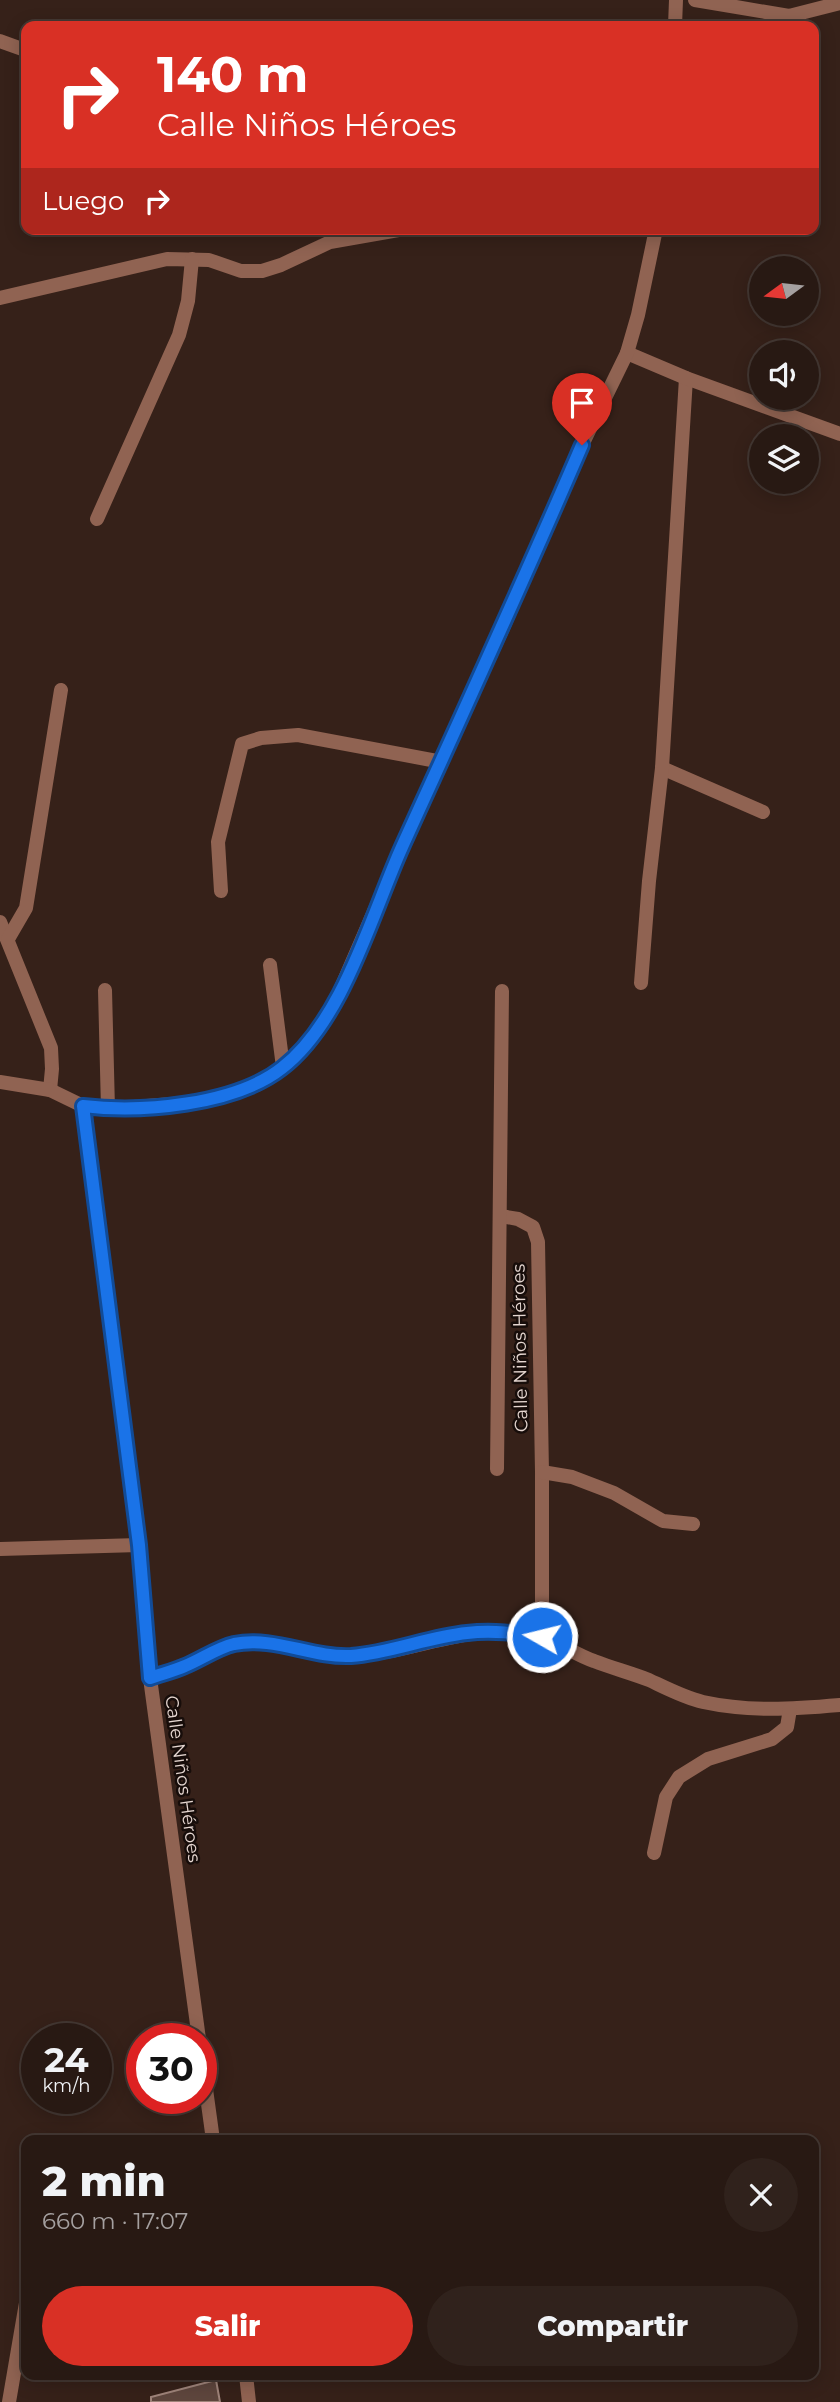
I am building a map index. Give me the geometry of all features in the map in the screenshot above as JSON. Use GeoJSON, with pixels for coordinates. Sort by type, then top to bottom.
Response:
{"type":"FeatureCollection","features":[{"type":"Feature","properties":{"kind":"street"},"geometry":{"type":"LineString","coordinates":[[675,21],[676,0]]}},
{"type":"Feature","properties":{"kind":"street"},"geometry":{"type":"LineString","coordinates":[[695,0],[789,16],[840,3]]}},
{"type":"Feature","properties":{"kind":"street"},"geometry":{"type":"LineString","coordinates":[[0,41],[21,49]]}},
{"type":"Feature","properties":{"kind":"street"},"geometry":{"type":"LineString","coordinates":[[0,298],[167,259],[209,261],[241,271],[262,271],[330,242],[370,235]]}},
{"type":"Feature","properties":{"kind":"street"},"geometry":{"type":"LineString","coordinates":[[0,1082],[50,1090],[83,1106],[108,1109],[185,1103],[220,1098],[257,1085],[283,1067],[308,1042],[334,1003],[503,628],[582,445],[627,353],[655,235]]}},
{"type":"Feature","properties":{"kind":"street"},"geometry":{"type":"LineString","coordinates":[[97,519],[179,335],[188,301],[192,259]]}},
{"type":"Feature","properties":{"kind":"street"},"geometry":{"type":"LineString","coordinates":[[627,353],[686,378],[840,434]]}},
{"type":"Feature","properties":{"kind":"street"},"geometry":{"type":"LineString","coordinates":[[641,983],[662,768],[686,378]]}},
{"type":"Feature","properties":{"kind":"street"},"geometry":{"type":"LineString","coordinates":[[8,939],[26,908],[61,690]]}},
{"type":"Feature","properties":{"kind":"street"},"geometry":{"type":"LineString","coordinates":[[221,891],[218,842],[242,744],[261,738],[298,735],[442,762]]}},
{"type":"Feature","properties":{"kind":"street"},"geometry":{"type":"LineString","coordinates":[[662,768],[763,812]]}},
{"type":"Feature","properties":{"kind":"street"},"geometry":{"type":"LineString","coordinates":[[0,922],[51,1048],[50,1090]]}},
{"type":"Feature","properties":{"kind":"street"},"geometry":{"type":"LineString","coordinates":[[270,965],[283,1067]]}},
{"type":"Feature","properties":{"kind":"street"},"geometry":{"type":"LineString","coordinates":[[105,990],[108,1109]]}},
{"type":"Feature","properties":{"kind":"street"},"geometry":{"type":"LineString","coordinates":[[497,1469],[502,991]]}},
{"type":"Feature","properties":{"kind":"street","name":"Calle Niños Héroes"},"geometry":{"type":"LineString","coordinates":[[83,1106],[139,1545],[150,1678],[197,2023]]}},
{"type":"Feature","properties":{"kind":"street","name":"Calle Niños Héroes"},"geometry":{"type":"LineString","coordinates":[[501,1216],[518,1219],[533,1227],[538,1242],[542,1637]]}},
{"type":"Feature","properties":{"kind":"street"},"geometry":{"type":"LineString","coordinates":[[542,1472],[572,1477],[614,1493],[663,1521],[693,1524]]}},
{"type":"Feature","properties":{"kind":"street"},"geometry":{"type":"LineString","coordinates":[[0,1549],[139,1545]]}},
{"type":"Feature","properties":{"kind":"street"},"geometry":{"type":"LineString","coordinates":[[150,1678],[184,1667],[235,1644],[278,1645],[303,1648],[321,1655],[349,1656],[376,1653],[465,1633],[500,1631],[542,1637],[590,1660],[635,1674],[701,1702],[752,1710],[840,1705]]}},
{"type":"Feature","properties":{"kind":"street"},"geometry":{"type":"LineString","coordinates":[[654,1853],[666,1797],[678,1777],[708,1759],[772,1739],[787,1727],[790,1709]]}},
{"type":"Feature","properties":{"kind":"street"},"geometry":{"type":"LineString","coordinates":[[209,2114],[212,2135]]}},
{"type":"Feature","properties":{"kind":"street"},"geometry":{"type":"LineString","coordinates":[[9,2402],[21,2332]]}},
{"type":"Feature","properties":{"kind":"street"},"geometry":{"type":"LineString","coordinates":[[247,2380],[249,2402]]}},
{"type":"Feature","properties":{"kind":"building"},"geometry":{"type":"Polygon","coordinates":[[[216,2380],[220,2402],[151,2402],[151,2397],[216,2380]]]}},
{"type":"Feature","properties":{"kind":"route"},"geometry":{"type":"LineString","coordinates":[[542,1637],[500,1631],[465,1633],[376,1653],[349,1656],[321,1655],[303,1648],[278,1645],[235,1644],[184,1667],[150,1678],[139,1545],[83,1106],[108,1109],[220,1098],[257,1085],[283,1067],[308,1042],[334,1003],[363,941],[401,849],[503,628],[582,445]]}}]}
